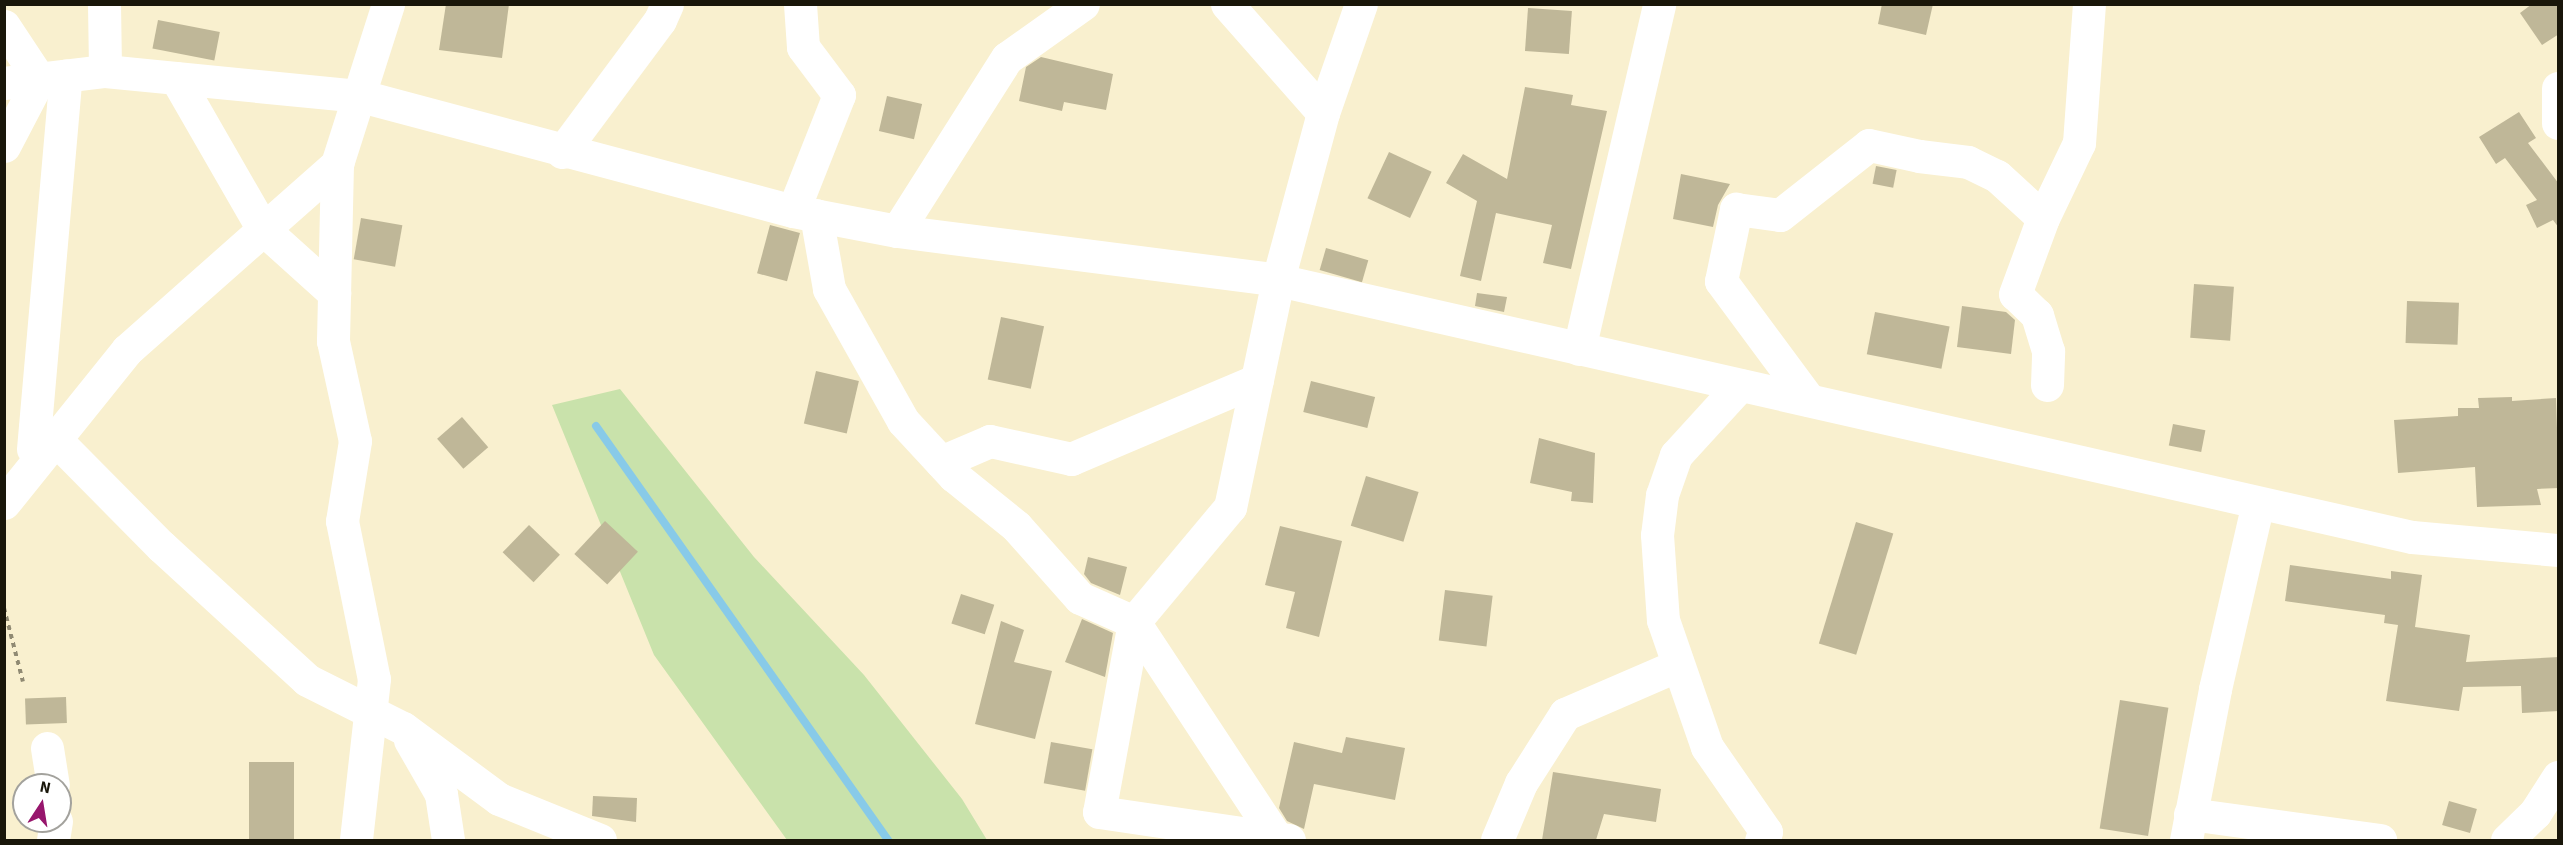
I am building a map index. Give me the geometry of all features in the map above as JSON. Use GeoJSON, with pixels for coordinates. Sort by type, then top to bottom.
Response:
{"type":"FeatureCollection","features":[{"type":"Feature","properties":{"kind":"street"},"geometry":{"type":"LineString","coordinates":[[104,4],[105,71]]}},
{"type":"Feature","properties":{"kind":"street"},"geometry":{"type":"LineString","coordinates":[[356,840],[374,679],[342,521],[355,441],[333,340],[337,164],[361,96],[388,4]]}},
{"type":"Feature","properties":{"kind":"street"},"geometry":{"type":"LineString","coordinates":[[562,152],[660,20],[667,4]]}},
{"type":"Feature","properties":{"kind":"street"},"geometry":{"type":"LineString","coordinates":[[800,4],[803,47],[839,95],[804,213],[829,289],[903,422],[940,462],[1016,526],[1080,598],[1134,622],[1283,840]]}},
{"type":"Feature","properties":{"kind":"street"},"geometry":{"type":"LineString","coordinates":[[897,231],[1007,58],[1083,4]]}},
{"type":"Feature","properties":{"kind":"street"},"geometry":{"type":"LineString","coordinates":[[1227,4],[1323,113]]}},
{"type":"Feature","properties":{"kind":"street"},"geometry":{"type":"LineString","coordinates":[[1283,840],[1099,812],[1134,622],[1230,507],[1278,280],[1323,113],[1361,4]]}},
{"type":"Feature","properties":{"kind":"street"},"geometry":{"type":"LineString","coordinates":[[1579,349],[1659,4]]}},
{"type":"Feature","properties":{"kind":"street"},"geometry":{"type":"LineString","coordinates":[[2047,385],[2048,351],[2037,315],[2015,294],[2043,218],[2079,143],[2089,4]]}},
{"type":"Feature","properties":{"kind":"street"},"geometry":{"type":"LineString","coordinates":[[4,26],[53,77],[45,434],[161,546],[307,680],[403,728],[499,799],[600,840]]}},
{"type":"Feature","properties":{"kind":"street"},"geometry":{"type":"LineString","coordinates":[[4,60],[53,77]]}},
{"type":"Feature","properties":{"kind":"street"},"geometry":{"type":"LineString","coordinates":[[4,83],[105,71],[361,96],[562,152],[804,213],[897,231],[1278,280],[2412,537],[2559,550]]}},
{"type":"Feature","properties":{"kind":"street"},"geometry":{"type":"LineString","coordinates":[[4,146],[53,77]]}},
{"type":"Feature","properties":{"kind":"street"},"geometry":{"type":"LineString","coordinates":[[176,78],[263,229],[334,293]]}},
{"type":"Feature","properties":{"kind":"street"},"geometry":{"type":"LineString","coordinates":[[2559,88],[2559,123]]}},
{"type":"Feature","properties":{"kind":"street"},"geometry":{"type":"LineString","coordinates":[[1809,400],[1721,281],[1736,209],[1780,215],[1869,145],[1919,156],[1968,162],[1997,176],[2043,218]]}},
{"type":"Feature","properties":{"kind":"street"},"geometry":{"type":"LineString","coordinates":[[4,503],[18,468],[45,434],[127,350],[337,164]]}},
{"type":"Feature","properties":{"kind":"street"},"geometry":{"type":"LineString","coordinates":[[940,462],[990,441],[1071,459],[1257,380]]}},
{"type":"Feature","properties":{"kind":"street"},"geometry":{"type":"LineString","coordinates":[[1740,385],[1676,455],[1662,495],[1657,535],[1663,620],[1678,665],[1707,747],[1766,832],[1761,840]]}},
{"type":"Feature","properties":{"kind":"street"},"geometry":{"type":"LineString","coordinates":[[2258,502],[2188,827],[2380,840]]}},
{"type":"Feature","properties":{"kind":"street"},"geometry":{"type":"LineString","coordinates":[[1497,840],[1521,783],[1565,714],[1678,665]]}},
{"type":"Feature","properties":{"kind":"street"},"geometry":{"type":"LineString","coordinates":[[374,679],[441,794],[448,840]]}},
{"type":"Feature","properties":{"kind":"street"},"geometry":{"type":"LineString","coordinates":[[47,748],[51,773]]}},
{"type":"Feature","properties":{"kind":"street"},"geometry":{"type":"LineString","coordinates":[[2507,840],[2535,813],[2559,777]]}},
{"type":"Feature","properties":{"kind":"path"},"geometry":{"type":"LineString","coordinates":[[4,608],[23,682]]}},
{"type":"Feature","properties":{"kind":"green space"},"geometry":{"type":"Polygon","coordinates":[[[620,389],[754,557],[864,675],[962,799],[987,840],[787,840],[654,655],[552,405],[620,389]]]}},
{"type":"Feature","properties":{"kind":"building"},"geometry":{"type":"Polygon","coordinates":[[[446,4],[509,4],[502,58],[439,50],[446,4]]]}},
{"type":"Feature","properties":{"kind":"building"},"geometry":{"type":"Polygon","coordinates":[[[1882,4],[1933,4],[1926,35],[1878,24],[1882,4]]]}},
{"type":"Feature","properties":{"kind":"building"},"geometry":{"type":"Polygon","coordinates":[[[2532,4],[2559,4],[2559,34],[2542,45],[2520,13],[2532,4]]]}},
{"type":"Feature","properties":{"kind":"building"},"geometry":{"type":"Polygon","coordinates":[[[1528,8],[1572,11],[1569,54],[1525,51],[1528,8]]]}},
{"type":"Feature","properties":{"kind":"building"},"geometry":{"type":"Polygon","coordinates":[[[158,20],[220,32],[214,60],[152,48],[158,20]]]}},
{"type":"Feature","properties":{"kind":"building"},"geometry":{"type":"Polygon","coordinates":[[[1041,57],[1113,74],[1106,110],[1064,102],[1062,111],[1019,101],[1026,67],[1041,57]]]}},
{"type":"Feature","properties":{"kind":"building"},"geometry":{"type":"Polygon","coordinates":[[[1525,87],[1573,95],[1571,105],[1607,111],[1571,269],[1543,263],[1552,225],[1496,213],[1481,281],[1460,276],[1477,201],[1446,183],[1463,154],[1507,179],[1525,87]]]}},
{"type":"Feature","properties":{"kind":"building"},"geometry":{"type":"Polygon","coordinates":[[[887,96],[922,104],[914,139],[879,131],[887,96]]]}},
{"type":"Feature","properties":{"kind":"building"},"geometry":{"type":"Polygon","coordinates":[[[2519,112],[2536,138],[2528,143],[2559,184],[2559,228],[2553,220],[2537,228],[2526,205],[2537,200],[2505,158],[2496,164],[2479,137],[2519,112]]]}},
{"type":"Feature","properties":{"kind":"building"},"geometry":{"type":"Polygon","coordinates":[[[1389,152],[1432,172],[1410,218],[1367,198],[1389,152]]]}},
{"type":"Feature","properties":{"kind":"building"},"geometry":{"type":"Polygon","coordinates":[[[1876,166],[1897,170],[1893,188],[1873,184],[1876,166]]]}},
{"type":"Feature","properties":{"kind":"building"},"geometry":{"type":"Polygon","coordinates":[[[1681,174],[1730,184],[1718,205],[1713,227],[1673,219],[1681,174]]]}},
{"type":"Feature","properties":{"kind":"building"},"geometry":{"type":"Polygon","coordinates":[[[361,218],[402,225],[395,267],[354,259],[361,218]]]}},
{"type":"Feature","properties":{"kind":"building"},"geometry":{"type":"Polygon","coordinates":[[[770,225],[800,233],[787,281],[757,273],[770,225]]]}},
{"type":"Feature","properties":{"kind":"building"},"geometry":{"type":"Polygon","coordinates":[[[1326,248],[1368,260],[1362,282],[1320,270],[1326,248]]]}},
{"type":"Feature","properties":{"kind":"building"},"geometry":{"type":"Polygon","coordinates":[[[2194,284],[2234,287],[2230,341],[2190,338],[2194,284]]]}},
{"type":"Feature","properties":{"kind":"building"},"geometry":{"type":"Polygon","coordinates":[[[1477,293],[1507,297],[1504,312],[1475,306],[1477,293]]]}},
{"type":"Feature","properties":{"kind":"building"},"geometry":{"type":"Polygon","coordinates":[[[2407,301],[2459,303],[2458,345],[2406,343],[2407,301]]]}},
{"type":"Feature","properties":{"kind":"building"},"geometry":{"type":"Polygon","coordinates":[[[1962,306],[2006,312],[2015,320],[2011,354],[1957,347],[1962,306]]]}},
{"type":"Feature","properties":{"kind":"building"},"geometry":{"type":"Polygon","coordinates":[[[1875,312],[1950,327],[1941,369],[1867,354],[1875,312]]]}},
{"type":"Feature","properties":{"kind":"building"},"geometry":{"type":"Polygon","coordinates":[[[1001,317],[1044,326],[1031,389],[988,380],[1001,317]]]}},
{"type":"Feature","properties":{"kind":"building"},"geometry":{"type":"Polygon","coordinates":[[[816,371],[859,381],[847,434],[804,424],[816,371]]]}},
{"type":"Feature","properties":{"kind":"building"},"geometry":{"type":"Polygon","coordinates":[[[1311,381],[1375,397],[1367,428],[1303,412],[1311,381]]]}},
{"type":"Feature","properties":{"kind":"building"},"geometry":{"type":"Polygon","coordinates":[[[2512,397],[2512,401],[2556,398],[2559,488],[2537,489],[2541,505],[2477,507],[2475,467],[2398,473],[2394,420],[2458,416],[2458,408],[2479,408],[2478,398],[2512,397]]]}},
{"type":"Feature","properties":{"kind":"building"},"geometry":{"type":"Polygon","coordinates":[[[462,417],[488,447],[463,469],[437,439],[462,417]]]}},
{"type":"Feature","properties":{"kind":"building"},"geometry":{"type":"Polygon","coordinates":[[[2173,424],[2205,430],[2201,452],[2169,446],[2173,424]]]}},
{"type":"Feature","properties":{"kind":"building"},"geometry":{"type":"Polygon","coordinates":[[[1539,438],[1595,453],[1593,503],[1571,501],[1572,492],[1530,483],[1539,438]]]}},
{"type":"Feature","properties":{"kind":"building"},"geometry":{"type":"Polygon","coordinates":[[[1366,476],[1419,492],[1403,542],[1351,526],[1366,476]]]}},
{"type":"Feature","properties":{"kind":"building"},"geometry":{"type":"Polygon","coordinates":[[[605,521],[638,552],[607,585],[574,554],[605,521]]]}},
{"type":"Feature","properties":{"kind":"building"},"geometry":{"type":"Polygon","coordinates":[[[1856,522],[1893,533],[1856,655],[1819,643],[1856,522]]]}},
{"type":"Feature","properties":{"kind":"building"},"geometry":{"type":"Polygon","coordinates":[[[529,525],[560,555],[534,582],[503,552],[529,525]]]}},
{"type":"Feature","properties":{"kind":"building"},"geometry":{"type":"Polygon","coordinates":[[[1280,526],[1342,541],[1319,637],[1286,628],[1295,592],[1265,585],[1280,526]]]}},
{"type":"Feature","properties":{"kind":"building"},"geometry":{"type":"Polygon","coordinates":[[[1088,557],[1127,567],[1120,595],[1091,583],[1084,574],[1088,557]]]}},
{"type":"Feature","properties":{"kind":"building"},"geometry":{"type":"Polygon","coordinates":[[[2290,565],[2391,579],[2391,571],[2422,575],[2415,627],[2470,635],[2466,662],[2559,657],[2559,711],[2522,713],[2521,686],[2463,687],[2459,711],[2386,701],[2398,625],[2384,623],[2385,615],[2285,601],[2290,565]]]}},
{"type":"Feature","properties":{"kind":"building"},"geometry":{"type":"Polygon","coordinates":[[[1445,590],[1493,596],[1486,646],[1439,641],[1445,590]]]}},
{"type":"Feature","properties":{"kind":"building"},"geometry":{"type":"Polygon","coordinates":[[[961,594],[994,605],[985,634],[951,623],[961,594]]]}},
{"type":"Feature","properties":{"kind":"building"},"geometry":{"type":"Polygon","coordinates":[[[1082,619],[1113,633],[1105,677],[1065,662],[1082,619]]]}},
{"type":"Feature","properties":{"kind":"building"},"geometry":{"type":"Polygon","coordinates":[[[1001,621],[1024,630],[1014,662],[1052,671],[1035,739],[975,724],[1001,621]]]}},
{"type":"Feature","properties":{"kind":"building"},"geometry":{"type":"Polygon","coordinates":[[[66,697],[67,723],[26,724],[25,698],[66,697]]]}},
{"type":"Feature","properties":{"kind":"building"},"geometry":{"type":"Polygon","coordinates":[[[2120,700],[2168,708],[2148,836],[2100,828],[2120,700]]]}},
{"type":"Feature","properties":{"kind":"building"},"geometry":{"type":"Polygon","coordinates":[[[1346,737],[1405,748],[1395,800],[1314,784],[1304,829],[1287,821],[1279,808],[1294,742],[1342,753],[1346,737]]]}},
{"type":"Feature","properties":{"kind":"building"},"geometry":{"type":"Polygon","coordinates":[[[1051,742],[1092,749],[1085,791],[1044,783],[1051,742]]]}},
{"type":"Feature","properties":{"kind":"building"},"geometry":{"type":"Polygon","coordinates":[[[249,762],[294,762],[294,840],[249,840],[249,762]]]}},
{"type":"Feature","properties":{"kind":"building"},"geometry":{"type":"Polygon","coordinates":[[[1553,772],[1661,789],[1656,822],[1604,814],[1596,840],[1542,840],[1553,772]]]}},
{"type":"Feature","properties":{"kind":"building"},"geometry":{"type":"Polygon","coordinates":[[[593,796],[637,798],[636,822],[592,816],[593,796]]]}},
{"type":"Feature","properties":{"kind":"building"},"geometry":{"type":"Polygon","coordinates":[[[2449,801],[2477,809],[2470,833],[2442,825],[2449,801]]]}},
{"type":"Feature","properties":{"kind":"waterway"},"geometry":{"type":"LineString","coordinates":[[596,426],[888,840]]}}]}
